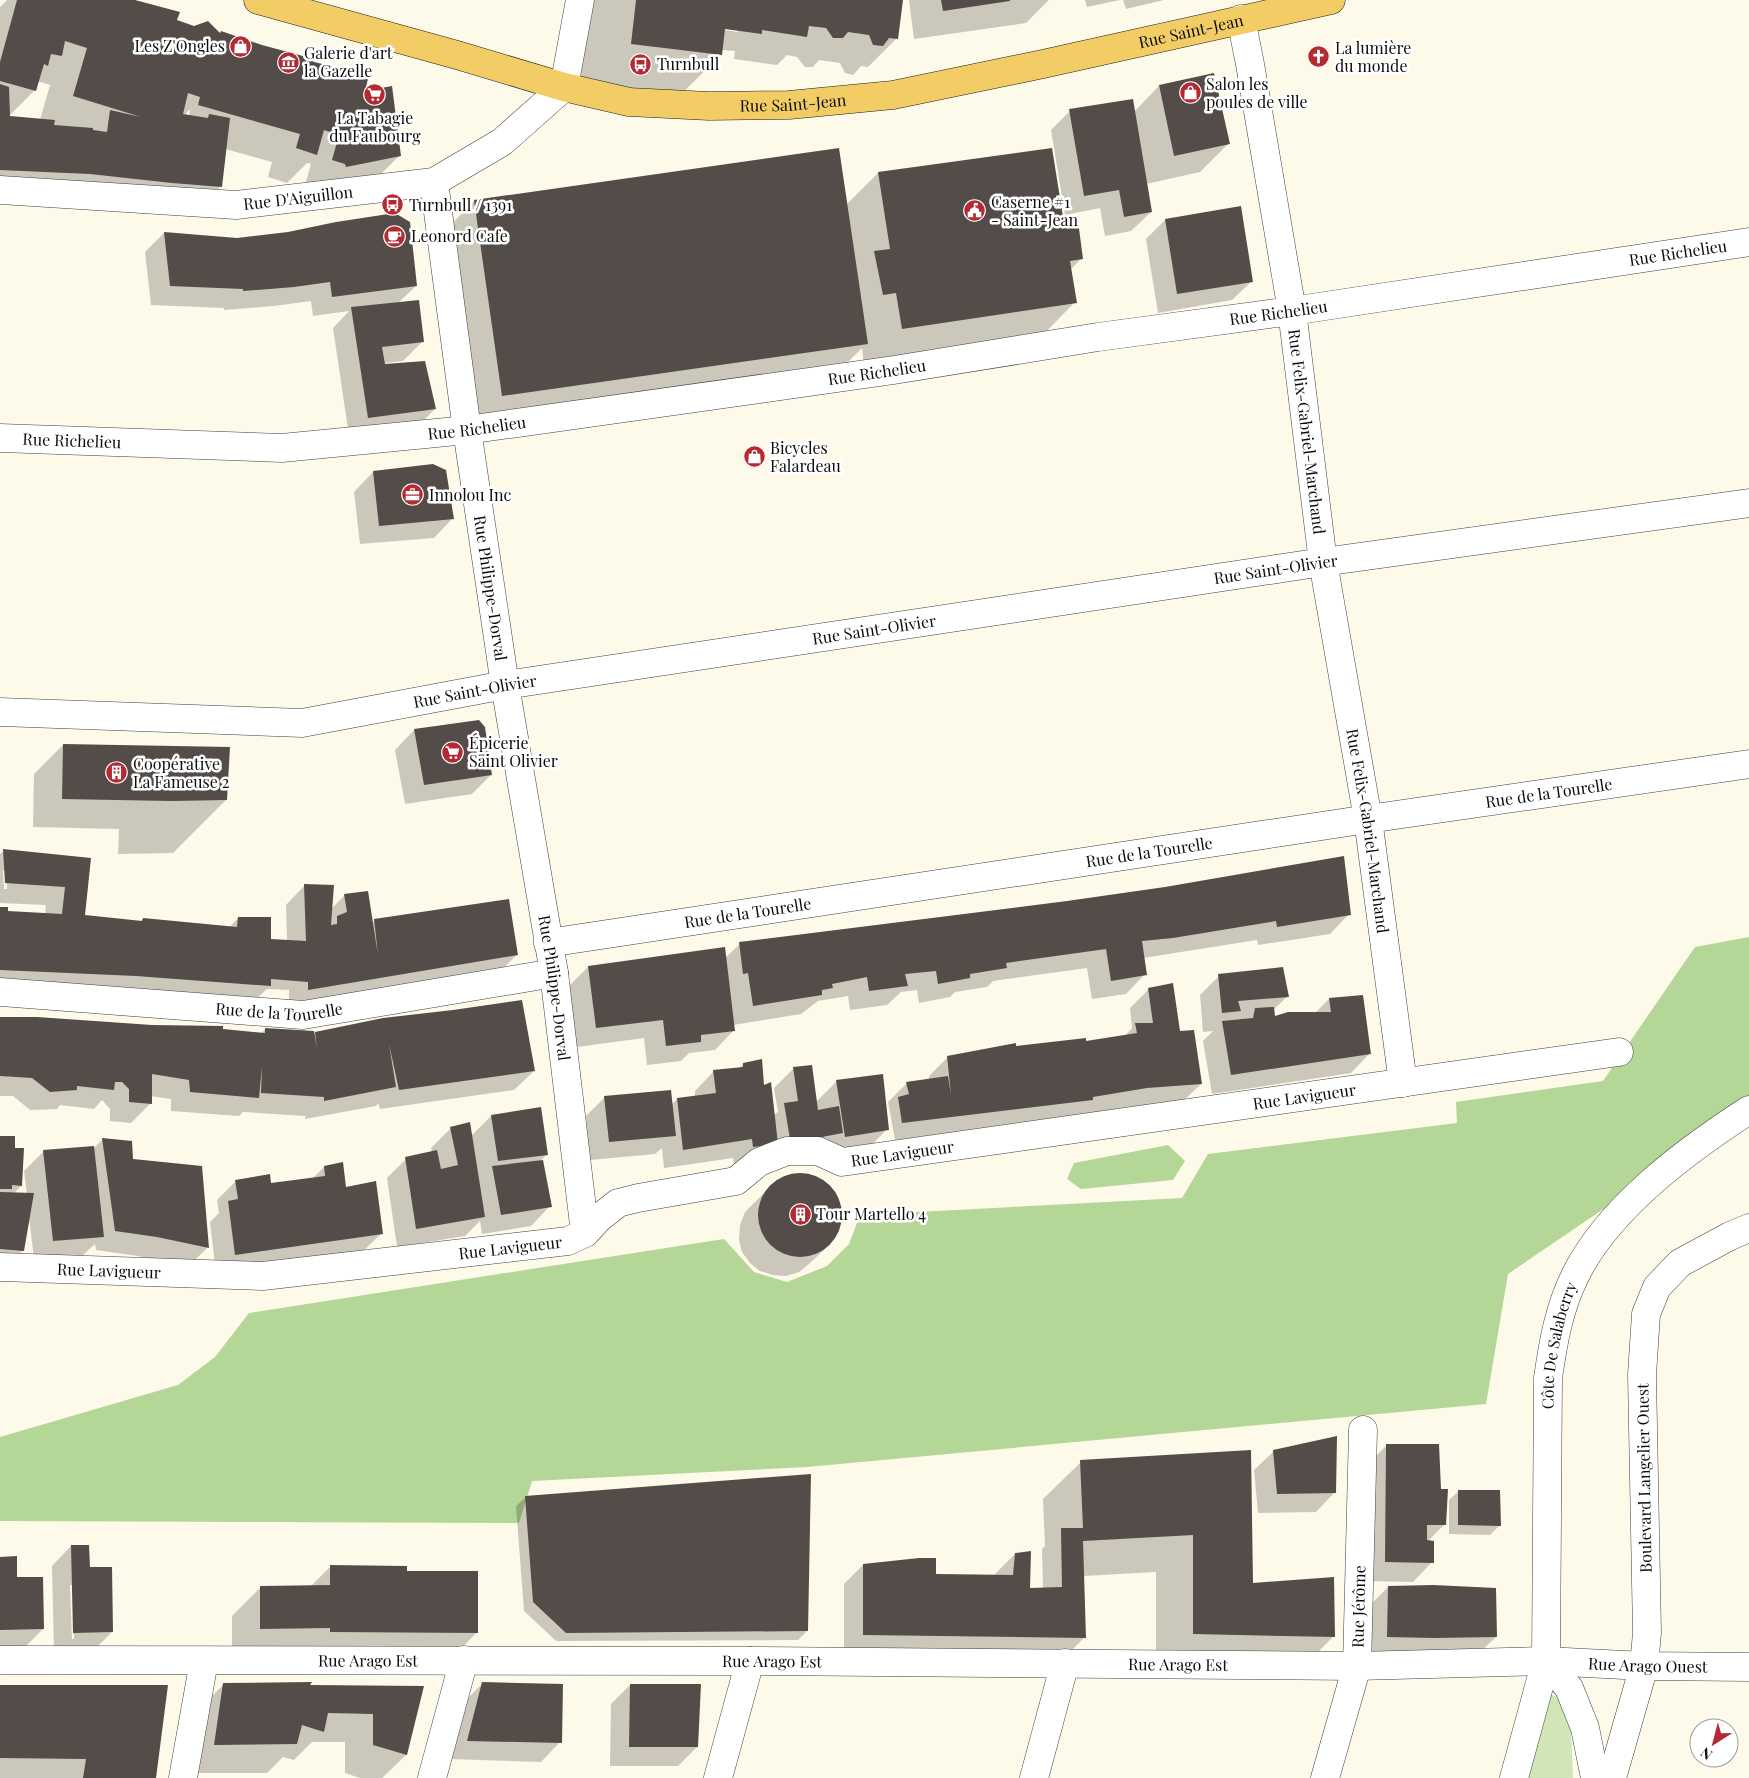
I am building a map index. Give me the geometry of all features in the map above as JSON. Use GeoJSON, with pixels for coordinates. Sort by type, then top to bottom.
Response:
{"type":"FeatureCollection","features":[{"type":"Feature","properties":{"kind":"main road","name":"Rue Saint-Jean"},"geometry":{"type":"LineString","coordinates":[[258,0],[457,55],[564,87],[629,102],[709,106],[789,106],[893,95],[1331,0]]}},
{"type":"Feature","properties":{"kind":"street"},"geometry":{"type":"LineString","coordinates":[[564,87],[580,0]]}},
{"type":"Feature","properties":{"kind":"street","name":"Rue Felix-Gabriel-Marchand"},"geometry":{"type":"LineString","coordinates":[[1241,19],[1292,311],[1323,562],[1368,819],[1403,1083]]}},
{"type":"Feature","properties":{"kind":"street","name":"Rue D'Aiguillon"},"geometry":{"type":"LineString","coordinates":[[0,190],[236,205],[434,182],[502,142],[564,87]]}},
{"type":"Feature","properties":{"kind":"street","name":"Rue Philippe-Dorval"},"geometry":{"type":"LineString","coordinates":[[434,182],[467,430],[505,685],[554,973],[585,1233]]}},
{"type":"Feature","properties":{"kind":"street","name":"Rue Richelieu"},"geometry":{"type":"LineString","coordinates":[[0,438],[282,448],[467,430],[894,370],[1749,242]]}},
{"type":"Feature","properties":{"kind":"street","name":"Rue Saint-Olivier"},"geometry":{"type":"LineString","coordinates":[[0,712],[302,723],[505,685],[1323,562],[1749,503]]}},
{"type":"Feature","properties":{"kind":"street","name":"Rue de la Tourelle"},"geometry":{"type":"LineString","coordinates":[[548,943],[1368,819],[1749,764]]}},
{"type":"Feature","properties":{"kind":"street","name":"Rue de la Tourelle"},"geometry":{"type":"LineString","coordinates":[[0,992],[303,1015],[554,973]]}},
{"type":"Feature","properties":{"kind":"street","name":"Rue Lavigueur"},"geometry":{"type":"LineString","coordinates":[[0,1267],[263,1276],[568,1241],[585,1233],[599,1218],[618,1203],[736,1182],[759,1162],[787,1151],[818,1151],[842,1162],[1619,1052]]}},
{"type":"Feature","properties":{"kind":"street","name":"Côte De Salaberry"},"geometry":{"type":"LineString","coordinates":[[1514,1778],[1546,1660],[1548,1378],[1553,1340],[1568,1293],[1585,1257],[1620,1212],[1666,1170],[1716,1131],[1749,1110]]}},
{"type":"Feature","properties":{"kind":"street","name":"Boulevard Langelier Ouest"},"geometry":{"type":"LineString","coordinates":[[1612,1778],[1644,1666],[1647,1633],[1642,1375],[1646,1314],[1657,1287],[1680,1263],[1749,1228]]}},
{"type":"Feature","properties":{"kind":"street","name":"Rue Jérôme"},"geometry":{"type":"LineString","coordinates":[[1325,1778],[1357,1666],[1363,1430]]}},
{"type":"Feature","properties":{"kind":"street","name":"Rue Arago Est"},"geometry":{"type":"LineString","coordinates":[[0,1660],[750,1661],[1357,1666],[1546,1660]]}},
{"type":"Feature","properties":{"kind":"street"},"geometry":{"type":"LineString","coordinates":[[432,1778],[464,1660]]}},
{"type":"Feature","properties":{"kind":"street"},"geometry":{"type":"LineString","coordinates":[[1546,1660],[1569,1688],[1585,1728],[1595,1778]]}},
{"type":"Feature","properties":{"kind":"street","name":"Rue Arago Ouest"},"geometry":{"type":"LineString","coordinates":[[1546,1660],[1644,1666],[1749,1667]]}},
{"type":"Feature","properties":{"kind":"street"},"geometry":{"type":"LineString","coordinates":[[183,1778],[204,1661]]}},
{"type":"Feature","properties":{"kind":"street"},"geometry":{"type":"LineString","coordinates":[[718,1778],[750,1661]]}},
{"type":"Feature","properties":{"kind":"street"},"geometry":{"type":"LineString","coordinates":[[1034,1778],[1065,1663]]}},
{"type":"Feature","properties":{"kind":"green space"},"geometry":{"type":"Polygon","coordinates":[[[1749,937],[1749,1110],[1508,1274],[1486,1404],[807,1467],[532,1481],[519,1523],[0,1521],[0,1437],[178,1385],[215,1357],[249,1313],[724,1239],[754,1272],[787,1282],[827,1266],[849,1244],[860,1215],[1182,1198],[1208,1154],[1457,1123],[1456,1102],[1603,1081],[1695,947],[1749,937]]]}},
{"type":"Feature","properties":{"kind":"green space"},"geometry":{"type":"Polygon","coordinates":[[[1168,1145],[1185,1161],[1173,1180],[1081,1189],[1067,1179],[1074,1163],[1168,1145]]]}},
{"type":"Feature","properties":{"kind":"green space"},"geometry":{"type":"Polygon","coordinates":[[[1551,1695],[1561,1697],[1571,1730],[1573,1778],[1527,1778],[1546,1702],[1551,1695]]]}},
{"type":"Feature","properties":{"kind":"building"},"geometry":{"type":"Polygon","coordinates":[[[17,0],[135,0],[180,12],[177,20],[194,26],[208,21],[220,33],[221,31],[262,45],[314,59],[314,62],[369,75],[365,91],[392,86],[401,156],[346,167],[345,164],[332,160],[339,135],[324,130],[317,155],[296,148],[300,134],[198,105],[200,97],[188,93],[183,114],[208,118],[209,114],[230,118],[222,187],[90,174],[0,170],[0,84],[9,87],[10,116],[55,120],[54,125],[93,128],[93,130],[107,132],[110,110],[141,117],[73,96],[87,48],[65,41],[62,56],[51,54],[48,66],[44,64],[36,91],[0,81],[0,62],[17,0]]]}},
{"type":"Feature","properties":{"kind":"building"},"geometry":{"type":"Polygon","coordinates":[[[636,0],[903,0],[898,39],[889,38],[883,46],[873,45],[869,35],[848,32],[843,38],[833,38],[826,28],[809,26],[807,37],[762,30],[762,34],[725,29],[722,55],[631,44],[636,0]]]}},
{"type":"Feature","properties":{"kind":"building"},"geometry":{"type":"Polygon","coordinates":[[[941,0],[1010,0],[1010,1],[943,11],[941,0]]]}},
{"type":"Feature","properties":{"kind":"building"},"geometry":{"type":"Polygon","coordinates":[[[1214,73],[1230,144],[1174,156],[1159,85],[1214,73]]]}},
{"type":"Feature","properties":{"kind":"building"},"geometry":{"type":"Polygon","coordinates":[[[1133,99],[1152,212],[1124,217],[1119,190],[1084,196],[1069,109],[1133,99]]]}},
{"type":"Feature","properties":{"kind":"building"},"geometry":{"type":"Polygon","coordinates":[[[839,148],[868,344],[502,396],[474,200],[839,148]]]}},
{"type":"Feature","properties":{"kind":"building"},"geometry":{"type":"Polygon","coordinates":[[[1052,148],[1064,223],[1078,221],[1083,259],[1070,261],[1077,303],[902,329],[896,293],[883,295],[874,251],[890,249],[878,172],[1052,148]]]}},
{"type":"Feature","properties":{"kind":"building"},"geometry":{"type":"Polygon","coordinates":[[[1241,206],[1253,282],[1177,294],[1165,219],[1241,206]]]}},
{"type":"Feature","properties":{"kind":"building"},"geometry":{"type":"Polygon","coordinates":[[[395,213],[410,222],[417,286],[332,297],[330,282],[243,291],[243,289],[170,286],[164,232],[237,238],[288,232],[395,213]]]}},
{"type":"Feature","properties":{"kind":"building"},"geometry":{"type":"Polygon","coordinates":[[[419,300],[424,342],[382,347],[385,364],[425,361],[436,409],[368,418],[351,307],[419,300]]]}},
{"type":"Feature","properties":{"kind":"building","name":"Innolou Inc"},"geometry":{"type":"Polygon","coordinates":[[[433,464],[446,470],[454,519],[379,526],[373,471],[433,464]]]}},
{"type":"Feature","properties":{"kind":"building","name":"Épicerie Saint Olivier"},"geometry":{"type":"Polygon","coordinates":[[[479,720],[485,727],[492,775],[424,785],[414,729],[479,720]]]}},
{"type":"Feature","properties":{"kind":"building","name":"Coopérative La Fameuse 2"},"geometry":{"type":"Polygon","coordinates":[[[63,744],[230,747],[227,800],[62,799],[63,744]]]}},
{"type":"Feature","properties":{"kind":"building"},"geometry":{"type":"Polygon","coordinates":[[[3,849],[91,858],[85,915],[142,921],[143,918],[237,927],[238,917],[271,917],[271,939],[306,941],[304,884],[334,885],[331,925],[337,924],[337,916],[347,912],[344,894],[368,891],[378,955],[374,919],[509,899],[518,955],[308,990],[308,982],[271,979],[271,986],[136,976],[0,970],[0,907],[8,907],[8,911],[62,914],[65,887],[5,883],[3,849]]]}},
{"type":"Feature","properties":{"kind":"building"},"geometry":{"type":"Polygon","coordinates":[[[1344,856],[1351,915],[1277,927],[1276,921],[1173,938],[1142,941],[1147,975],[1111,981],[1106,949],[1006,963],[1007,968],[970,974],[970,978],[938,984],[936,971],[905,974],[908,986],[869,991],[867,977],[832,984],[833,988],[822,990],[822,995],[753,1006],[748,973],[743,974],[739,942],[1067,901],[1165,887],[1344,856]]]}},
{"type":"Feature","properties":{"kind":"building"},"geometry":{"type":"Polygon","coordinates":[[[725,947],[735,1031],[701,1035],[701,1042],[666,1046],[663,1020],[596,1028],[588,966],[725,947]]]}},
{"type":"Feature","properties":{"kind":"building"},"geometry":{"type":"Polygon","coordinates":[[[1283,967],[1289,997],[1238,1001],[1241,1011],[1222,1013],[1218,974],[1283,967]]]}},
{"type":"Feature","properties":{"kind":"building"},"geometry":{"type":"Polygon","coordinates":[[[1173,983],[1180,1031],[1194,1030],[1202,1084],[1147,1088],[1093,1097],[1093,1100],[902,1123],[898,1097],[909,1094],[906,1082],[948,1076],[951,1095],[947,1056],[1016,1043],[1016,1046],[1086,1038],[1086,1041],[1137,1033],[1135,1023],[1153,1023],[1148,988],[1173,983]]]}},
{"type":"Feature","properties":{"kind":"building"},"geometry":{"type":"Polygon","coordinates":[[[1363,995],[1371,1054],[1231,1075],[1222,1021],[1253,1018],[1255,1008],[1274,1007],[1275,1016],[1288,1012],[1331,1012],[1329,998],[1363,995]]]}},
{"type":"Feature","properties":{"kind":"building"},"geometry":{"type":"Polygon","coordinates":[[[522,1000],[535,1071],[399,1090],[389,1044],[396,1087],[324,1101],[324,1097],[261,1093],[262,1066],[259,1098],[190,1092],[189,1080],[152,1074],[152,1104],[129,1102],[129,1089],[122,1082],[115,1082],[114,1090],[77,1086],[77,1090],[50,1092],[32,1078],[0,1076],[0,1017],[37,1017],[152,1025],[223,1026],[223,1029],[265,1033],[265,1028],[314,1031],[317,1049],[315,1032],[383,1018],[522,1000]]]}},
{"type":"Feature","properties":{"kind":"building"},"geometry":{"type":"Polygon","coordinates":[[[762,1059],[764,1085],[771,1082],[778,1144],[753,1147],[752,1139],[683,1150],[677,1098],[716,1093],[713,1070],[743,1067],[743,1063],[762,1059]]]}},
{"type":"Feature","properties":{"kind":"building"},"geometry":{"type":"Polygon","coordinates":[[[812,1065],[818,1110],[839,1106],[843,1133],[822,1137],[823,1140],[791,1145],[784,1103],[798,1101],[793,1067],[812,1065]]]}},
{"type":"Feature","properties":{"kind":"building"},"geometry":{"type":"Polygon","coordinates":[[[883,1074],[889,1130],[845,1137],[836,1080],[883,1074]]]}},
{"type":"Feature","properties":{"kind":"building"},"geometry":{"type":"Polygon","coordinates":[[[671,1090],[676,1136],[609,1142],[604,1096],[671,1090]]]}},
{"type":"Feature","properties":{"kind":"building"},"geometry":{"type":"Polygon","coordinates":[[[541,1107],[548,1155],[498,1161],[491,1115],[541,1107]]]}},
{"type":"Feature","properties":{"kind":"building"},"geometry":{"type":"Polygon","coordinates":[[[470,1122],[485,1217],[416,1229],[405,1157],[437,1150],[441,1169],[458,1165],[450,1127],[470,1122]]]}},
{"type":"Feature","properties":{"kind":"building"},"geometry":{"type":"Polygon","coordinates":[[[0,1136],[15,1136],[15,1148],[24,1148],[22,1186],[12,1185],[12,1189],[0,1189],[0,1136]]]}},
{"type":"Feature","properties":{"kind":"building"},"geometry":{"type":"Polygon","coordinates":[[[102,1138],[132,1141],[133,1159],[202,1166],[209,1248],[157,1237],[115,1231],[102,1138]]]}},
{"type":"Feature","properties":{"kind":"building"},"geometry":{"type":"Polygon","coordinates":[[[94,1146],[104,1237],[53,1241],[43,1150],[94,1146]]]}},
{"type":"Feature","properties":{"kind":"building"},"geometry":{"type":"Polygon","coordinates":[[[543,1160],[552,1207],[501,1215],[492,1166],[543,1160]]]}},
{"type":"Feature","properties":{"kind":"building"},"geometry":{"type":"Polygon","coordinates":[[[343,1162],[346,1187],[376,1181],[383,1234],[235,1255],[228,1201],[238,1199],[235,1180],[270,1174],[271,1183],[325,1176],[324,1166],[343,1162]]]}},
{"type":"Feature","properties":{"kind":"building","name":"Tour Martello 4"},"geometry":{"type":"Polygon","coordinates":[[[792,1173],[808,1173],[824,1180],[835,1191],[842,1207],[839,1231],[830,1245],[824,1250],[808,1257],[792,1257],[776,1250],[765,1239],[758,1223],[758,1207],[765,1191],[776,1180],[792,1173]]]}},
{"type":"Feature","properties":{"kind":"building"},"geometry":{"type":"Polygon","coordinates":[[[0,1192],[34,1193],[24,1251],[0,1249],[0,1192]]]}},
{"type":"Feature","properties":{"kind":"building"},"geometry":{"type":"Polygon","coordinates":[[[1337,1436],[1336,1493],[1277,1494],[1273,1450],[1337,1436]]]}},
{"type":"Feature","properties":{"kind":"building"},"geometry":{"type":"Polygon","coordinates":[[[1386,1444],[1439,1444],[1441,1489],[1448,1489],[1446,1525],[1427,1525],[1427,1540],[1434,1541],[1434,1563],[1385,1562],[1386,1444]]]}},
{"type":"Feature","properties":{"kind":"building"},"geometry":{"type":"Polygon","coordinates":[[[1251,1450],[1253,1583],[1334,1577],[1335,1637],[1193,1634],[1193,1535],[1083,1541],[1086,1638],[863,1635],[863,1564],[936,1558],[936,1574],[1013,1575],[1015,1553],[1031,1551],[1030,1588],[1062,1587],[1061,1528],[1083,1528],[1080,1460],[1251,1450]]]}},
{"type":"Feature","properties":{"kind":"building"},"geometry":{"type":"Polygon","coordinates":[[[811,1474],[808,1631],[566,1633],[533,1602],[525,1496],[811,1474]]]}},
{"type":"Feature","properties":{"kind":"building"},"geometry":{"type":"Polygon","coordinates":[[[1458,1490],[1500,1490],[1501,1526],[1458,1525],[1458,1490]]]}},
{"type":"Feature","properties":{"kind":"building"},"geometry":{"type":"Polygon","coordinates":[[[71,1545],[89,1545],[90,1567],[112,1567],[113,1632],[73,1633],[71,1545]]]}},
{"type":"Feature","properties":{"kind":"building"},"geometry":{"type":"Polygon","coordinates":[[[17,1556],[17,1577],[43,1577],[44,1629],[0,1630],[0,1557],[17,1556]]]}},
{"type":"Feature","properties":{"kind":"building"},"geometry":{"type":"Polygon","coordinates":[[[330,1565],[407,1566],[407,1571],[478,1571],[478,1633],[330,1632],[330,1628],[260,1629],[260,1586],[330,1585],[330,1565]]]}},
{"type":"Feature","properties":{"kind":"building"},"geometry":{"type":"Polygon","coordinates":[[[1433,1585],[1496,1588],[1497,1637],[1387,1637],[1388,1586],[1433,1585]]]}},
{"type":"Feature","properties":{"kind":"building"},"geometry":{"type":"Polygon","coordinates":[[[312,1682],[310,1685],[424,1686],[407,1755],[373,1745],[373,1714],[328,1713],[324,1732],[302,1725],[297,1744],[214,1745],[223,1683],[312,1682]]]}},
{"type":"Feature","properties":{"kind":"building"},"geometry":{"type":"Polygon","coordinates":[[[482,1682],[563,1684],[562,1743],[467,1741],[482,1682]]]}},
{"type":"Feature","properties":{"kind":"building"},"geometry":{"type":"Polygon","coordinates":[[[630,1684],[701,1684],[698,1747],[629,1747],[630,1684]]]}},
{"type":"Feature","properties":{"kind":"building"},"geometry":{"type":"Polygon","coordinates":[[[0,1685],[168,1685],[156,1778],[83,1778],[86,1759],[0,1758],[0,1685]]]}},
{"type":"Feature","properties":{"kind":"place","name":"Les Z'Ongles"},"geometry":{"type":"Point","coordinates":[241,46]}},
{"type":"Feature","properties":{"kind":"place","name":"La lumière du monde"},"geometry":{"type":"Point","coordinates":[1319,57]}},
{"type":"Feature","properties":{"kind":"place","name":"Galerie d'art la Gazelle"},"geometry":{"type":"Point","coordinates":[288,62]}},
{"type":"Feature","properties":{"kind":"place","name":"Turnbull"},"geometry":{"type":"Point","coordinates":[641,64]}},
{"type":"Feature","properties":{"kind":"place","name":"Salon les poules de ville"},"geometry":{"type":"Point","coordinates":[1190,93]}},
{"type":"Feature","properties":{"kind":"place","name":"La Tabagie du Faubourg"},"geometry":{"type":"Point","coordinates":[375,94]}},
{"type":"Feature","properties":{"kind":"place","name":"Turnbull / 1391"},"geometry":{"type":"Point","coordinates":[393,205]}},
{"type":"Feature","properties":{"kind":"place","name":"Caserne #1 - Saint-Jean"},"geometry":{"type":"Point","coordinates":[975,211]}},
{"type":"Feature","properties":{"kind":"place","name":"Leonord Cafe"},"geometry":{"type":"Point","coordinates":[395,236]}},
{"type":"Feature","properties":{"kind":"place","name":"Bicycles Falardeau"},"geometry":{"type":"Point","coordinates":[754,457]}},
{"type":"Feature","properties":{"kind":"place","name":"Innolou Inc"},"geometry":{"type":"Point","coordinates":[413,495]}},
{"type":"Feature","properties":{"kind":"place","name":"Épicerie Saint Olivier"},"geometry":{"type":"Point","coordinates":[453,752]}},
{"type":"Feature","properties":{"kind":"place","name":"Coopérative La Fameuse 2"},"geometry":{"type":"Point","coordinates":[117,773]}},
{"type":"Feature","properties":{"kind":"place","name":"Tour Martello 4"},"geometry":{"type":"Point","coordinates":[800,1214]}}]}
